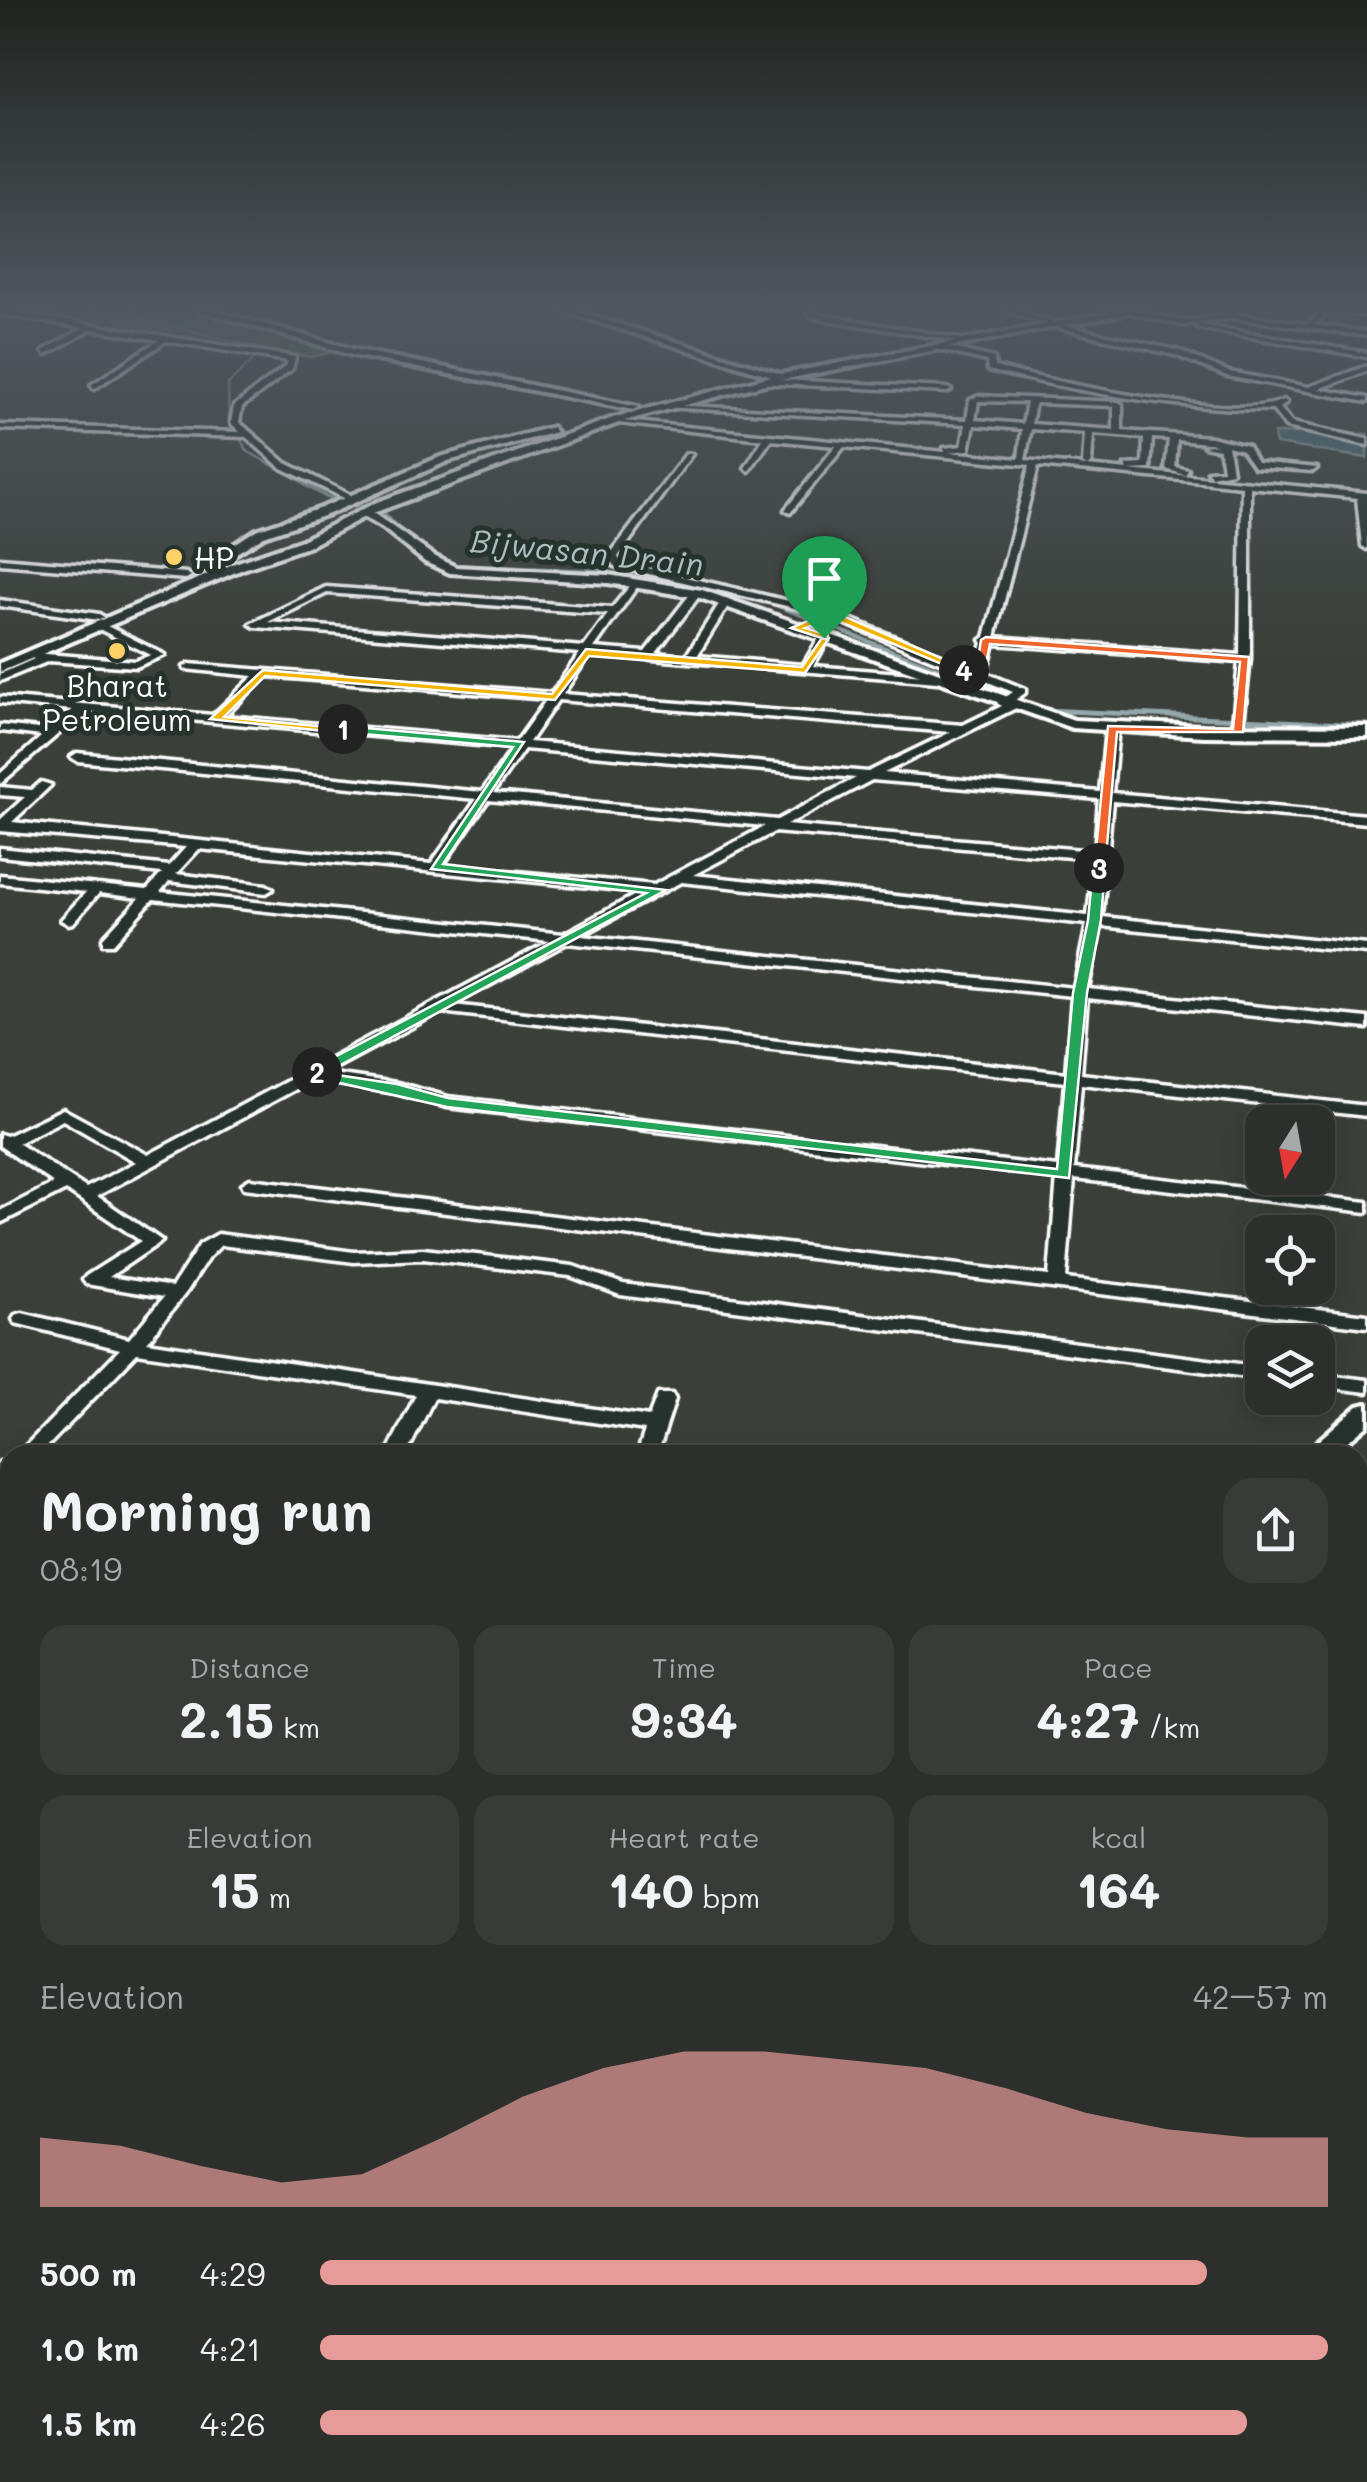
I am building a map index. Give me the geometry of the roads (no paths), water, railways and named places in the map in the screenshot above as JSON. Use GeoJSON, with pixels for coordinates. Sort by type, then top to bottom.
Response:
{"type":"FeatureCollection","features":[{"type":"Feature","properties":{"kind":"main road"},"geometry":{"type":"LineString","coordinates":[[242,548],[246,540],[260,533],[444,459],[563,426]]}},
{"type":"Feature","properties":{"kind":"main road"},"geometry":{"type":"LineString","coordinates":[[0,659],[306,544],[368,511],[602,426]]}},
{"type":"Feature","properties":{"kind":"main road"},"geometry":{"type":"LineString","coordinates":[[529,435],[518,442],[543,446]]}},
{"type":"Feature","properties":{"kind":"main road"},"geometry":{"type":"LineString","coordinates":[[368,511],[417,551],[449,568],[634,584],[661,582],[694,595],[756,608],[824,638],[938,679],[970,682],[1072,724],[1112,728],[1239,724],[1367,732]]}},
{"type":"Feature","properties":{"kind":"main road"},"geometry":{"type":"LineString","coordinates":[[0,668],[33,656],[242,548],[280,532],[302,536],[239,566]]}},
{"type":"Feature","properties":{"kind":"main road"},"geometry":{"type":"LineString","coordinates":[[1327,1445],[1367,1412]]}},
{"type":"Feature","properties":{"kind":"street"},"geometry":{"type":"LineString","coordinates":[[0,426],[248,435]]}},
{"type":"Feature","properties":{"kind":"street"},"geometry":{"type":"LineString","coordinates":[[117,430],[123,426]]}},
{"type":"Feature","properties":{"kind":"street"},"geometry":{"type":"LineString","coordinates":[[238,426],[283,465],[347,501]]}},
{"type":"Feature","properties":{"kind":"street"},"geometry":{"type":"LineString","coordinates":[[650,426],[1364,496],[1367,544]]}},
{"type":"Feature","properties":{"kind":"street"},"geometry":{"type":"LineString","coordinates":[[784,426],[781,432],[784,435],[1146,468],[1148,436]]}},
{"type":"Feature","properties":{"kind":"street"},"geometry":{"type":"LineString","coordinates":[[915,426],[1030,427],[1148,436],[1223,447],[1228,472],[1171,470],[1173,441]]}},
{"type":"Feature","properties":{"kind":"street"},"geometry":{"type":"LineString","coordinates":[[954,426],[969,427]]}},
{"type":"Feature","properties":{"kind":"street"},"geometry":{"type":"LineString","coordinates":[[1118,434],[1119,426]]}},
{"type":"Feature","properties":{"kind":"street"},"geometry":{"type":"LineString","coordinates":[[1293,426],[1367,442]]}},
{"type":"Feature","properties":{"kind":"street"},"geometry":{"type":"LineString","coordinates":[[960,451],[966,448],[969,427]]}},
{"type":"Feature","properties":{"kind":"street"},"geometry":{"type":"LineString","coordinates":[[1022,458],[1030,427]]}},
{"type":"Feature","properties":{"kind":"street"},"geometry":{"type":"LineString","coordinates":[[1086,463],[1088,432]]}},
{"type":"Feature","properties":{"kind":"street"},"geometry":{"type":"LineString","coordinates":[[749,468],[768,438]]}},
{"type":"Feature","properties":{"kind":"street"},"geometry":{"type":"LineString","coordinates":[[1173,441],[1234,444],[1260,465],[1313,468]]}},
{"type":"Feature","properties":{"kind":"street"},"geometry":{"type":"LineString","coordinates":[[790,510],[841,446]]}},
{"type":"Feature","properties":{"kind":"street"},"geometry":{"type":"LineString","coordinates":[[86,1196],[869,776],[968,729],[1011,700],[1018,689],[970,682],[828,616],[754,593],[661,582],[625,567],[613,557],[689,456]]}},
{"type":"Feature","properties":{"kind":"street"},"geometry":{"type":"LineString","coordinates":[[970,682],[986,640],[1034,466]]}},
{"type":"Feature","properties":{"kind":"street"},"geometry":{"type":"LineString","coordinates":[[1239,724],[1245,659],[1246,484]]}},
{"type":"Feature","properties":{"kind":"street"},"geometry":{"type":"LineString","coordinates":[[0,561],[186,576]]}},
{"type":"Feature","properties":{"kind":"street"},"geometry":{"type":"LineString","coordinates":[[435,866],[634,584]]}},
{"type":"Feature","properties":{"kind":"street"},"geometry":{"type":"LineString","coordinates":[[614,610],[326,590],[255,624],[938,679]]}},
{"type":"Feature","properties":{"kind":"street"},"geometry":{"type":"LineString","coordinates":[[648,656],[694,595]]}},
{"type":"Feature","properties":{"kind":"street"},"geometry":{"type":"LineString","coordinates":[[689,660],[726,601]]}},
{"type":"Feature","properties":{"kind":"street"},"geometry":{"type":"LineString","coordinates":[[0,603],[99,621],[160,655],[136,664],[33,656]]}},
{"type":"Feature","properties":{"kind":"street"},"geometry":{"type":"LineString","coordinates":[[799,627],[828,616]]}},
{"type":"Feature","properties":{"kind":"street"},"geometry":{"type":"LineString","coordinates":[[805,670],[824,638]]}},
{"type":"Feature","properties":{"kind":"street"},"geometry":{"type":"LineString","coordinates":[[986,640],[1245,659]]}},
{"type":"Feature","properties":{"kind":"street"},"geometry":{"type":"LineString","coordinates":[[0,678],[49,657]]}},
{"type":"Feature","properties":{"kind":"street"},"geometry":{"type":"LineString","coordinates":[[189,667],[968,729]]}},
{"type":"Feature","properties":{"kind":"street"},"geometry":{"type":"LineString","coordinates":[[215,719],[263,673]]}},
{"type":"Feature","properties":{"kind":"street"},"geometry":{"type":"LineString","coordinates":[[0,700],[1367,819]]}},
{"type":"Feature","properties":{"kind":"street"},"geometry":{"type":"LineString","coordinates":[[0,780],[81,708]]}},
{"type":"Feature","properties":{"kind":"street"},"geometry":{"type":"LineString","coordinates":[[1058,1284],[1080,993],[1095,920],[1112,728]]}},
{"type":"Feature","properties":{"kind":"street"},"geometry":{"type":"LineString","coordinates":[[1,729],[52,734]]}},
{"type":"Feature","properties":{"kind":"street"},"geometry":{"type":"LineString","coordinates":[[77,758],[1099,855]]}},
{"type":"Feature","properties":{"kind":"street"},"geometry":{"type":"LineString","coordinates":[[0,792],[40,790],[1,826]]}},
{"type":"Feature","properties":{"kind":"street"},"geometry":{"type":"LineString","coordinates":[[1,826],[660,890]]}},
{"type":"Feature","properties":{"kind":"street"},"geometry":{"type":"LineString","coordinates":[[108,942],[196,844]]}},
{"type":"Feature","properties":{"kind":"street"},"geometry":{"type":"LineString","coordinates":[[0,852],[266,889]]}},
{"type":"Feature","properties":{"kind":"street"},"geometry":{"type":"LineString","coordinates":[[681,878],[1367,949]]}},
{"type":"Feature","properties":{"kind":"street"},"geometry":{"type":"LineString","coordinates":[[0,879],[1367,1023]]}},
{"type":"Feature","properties":{"kind":"street"},"geometry":{"type":"LineString","coordinates":[[68,920],[95,890]]}},
{"type":"Feature","properties":{"kind":"street"},"geometry":{"type":"LineString","coordinates":[[442,1008],[1367,1111]]}},
{"type":"Feature","properties":{"kind":"street"},"geometry":{"type":"LineString","coordinates":[[311,1075],[397,1088],[447,1102],[1367,1207]]}},
{"type":"Feature","properties":{"kind":"street"},"geometry":{"type":"LineString","coordinates":[[3,1141],[63,1114],[148,1162]]}},
{"type":"Feature","properties":{"kind":"street"},"geometry":{"type":"LineString","coordinates":[[3,1141],[153,1241],[92,1280],[176,1293]]}},
{"type":"Feature","properties":{"kind":"street"},"geometry":{"type":"LineString","coordinates":[[0,1218],[66,1183]]}},
{"type":"Feature","properties":{"kind":"street"},"geometry":{"type":"LineString","coordinates":[[250,1184],[1367,1321]]}},
{"type":"Feature","properties":{"kind":"street"},"geometry":{"type":"LineString","coordinates":[[37,1445],[133,1346],[210,1244],[226,1238],[354,1257],[423,1254],[573,1271],[620,1289],[1245,1371]]}},
{"type":"Feature","properties":{"kind":"street"},"geometry":{"type":"LineString","coordinates":[[22,1319],[133,1346],[658,1425]]}},
{"type":"Feature","properties":{"kind":"street"},"geometry":{"type":"LineString","coordinates":[[1335,1382],[1367,1386]]}},
{"type":"Feature","properties":{"kind":"street"},"geometry":{"type":"LineString","coordinates":[[401,1445],[428,1390]]}},
{"type":"Feature","properties":{"kind":"street"},"geometry":{"type":"LineString","coordinates":[[651,1445],[665,1399]]}},
{"type":"Feature","properties":{"kind":"water"},"geometry":{"type":"Polygon","coordinates":[[[1274,433],[1367,434],[1367,458],[1276,444],[1274,433]]]}},
{"type":"Feature","properties":{"kind":"waterway","name":"Bijwasan Drain"},"geometry":{"type":"LineString","coordinates":[[232,426],[236,432]]}},
{"type":"Feature","properties":{"kind":"waterway","name":"Bijwasan Drain"},"geometry":{"type":"LineString","coordinates":[[239,437],[247,451],[309,486]]}},
{"type":"Feature","properties":{"kind":"waterway","name":"Bijwasan Drain"},"geometry":{"type":"LineString","coordinates":[[304,484],[327,497],[384,513],[405,537]]}},
{"type":"Feature","properties":{"kind":"waterway","name":"Bijwasan Drain"},"geometry":{"type":"LineString","coordinates":[[419,547],[455,565],[600,571],[711,588]]}},
{"type":"Feature","properties":{"kind":"waterway","name":"Bijwasan Drain"},"geometry":{"type":"LineString","coordinates":[[757,598],[1046,710]]}},
{"type":"Feature","properties":{"kind":"waterway","name":"Bijwasan Drain"},"geometry":{"type":"LineString","coordinates":[[1046,710],[1367,725]]}},
{"type":"Feature","properties":{"kind":"waterway","name":"Bijwasan Drain"},"geometry":{"type":"LineString","coordinates":[[1046,710],[1072,712]]}},
{"type":"Feature","properties":{"kind":"place","name":"HP"},"geometry":{"type":"Point","coordinates":[174,557]}},
{"type":"Feature","properties":{"kind":"place","name":"Bharat Petroleum"},"geometry":{"type":"Point","coordinates":[117,651]}}]}
